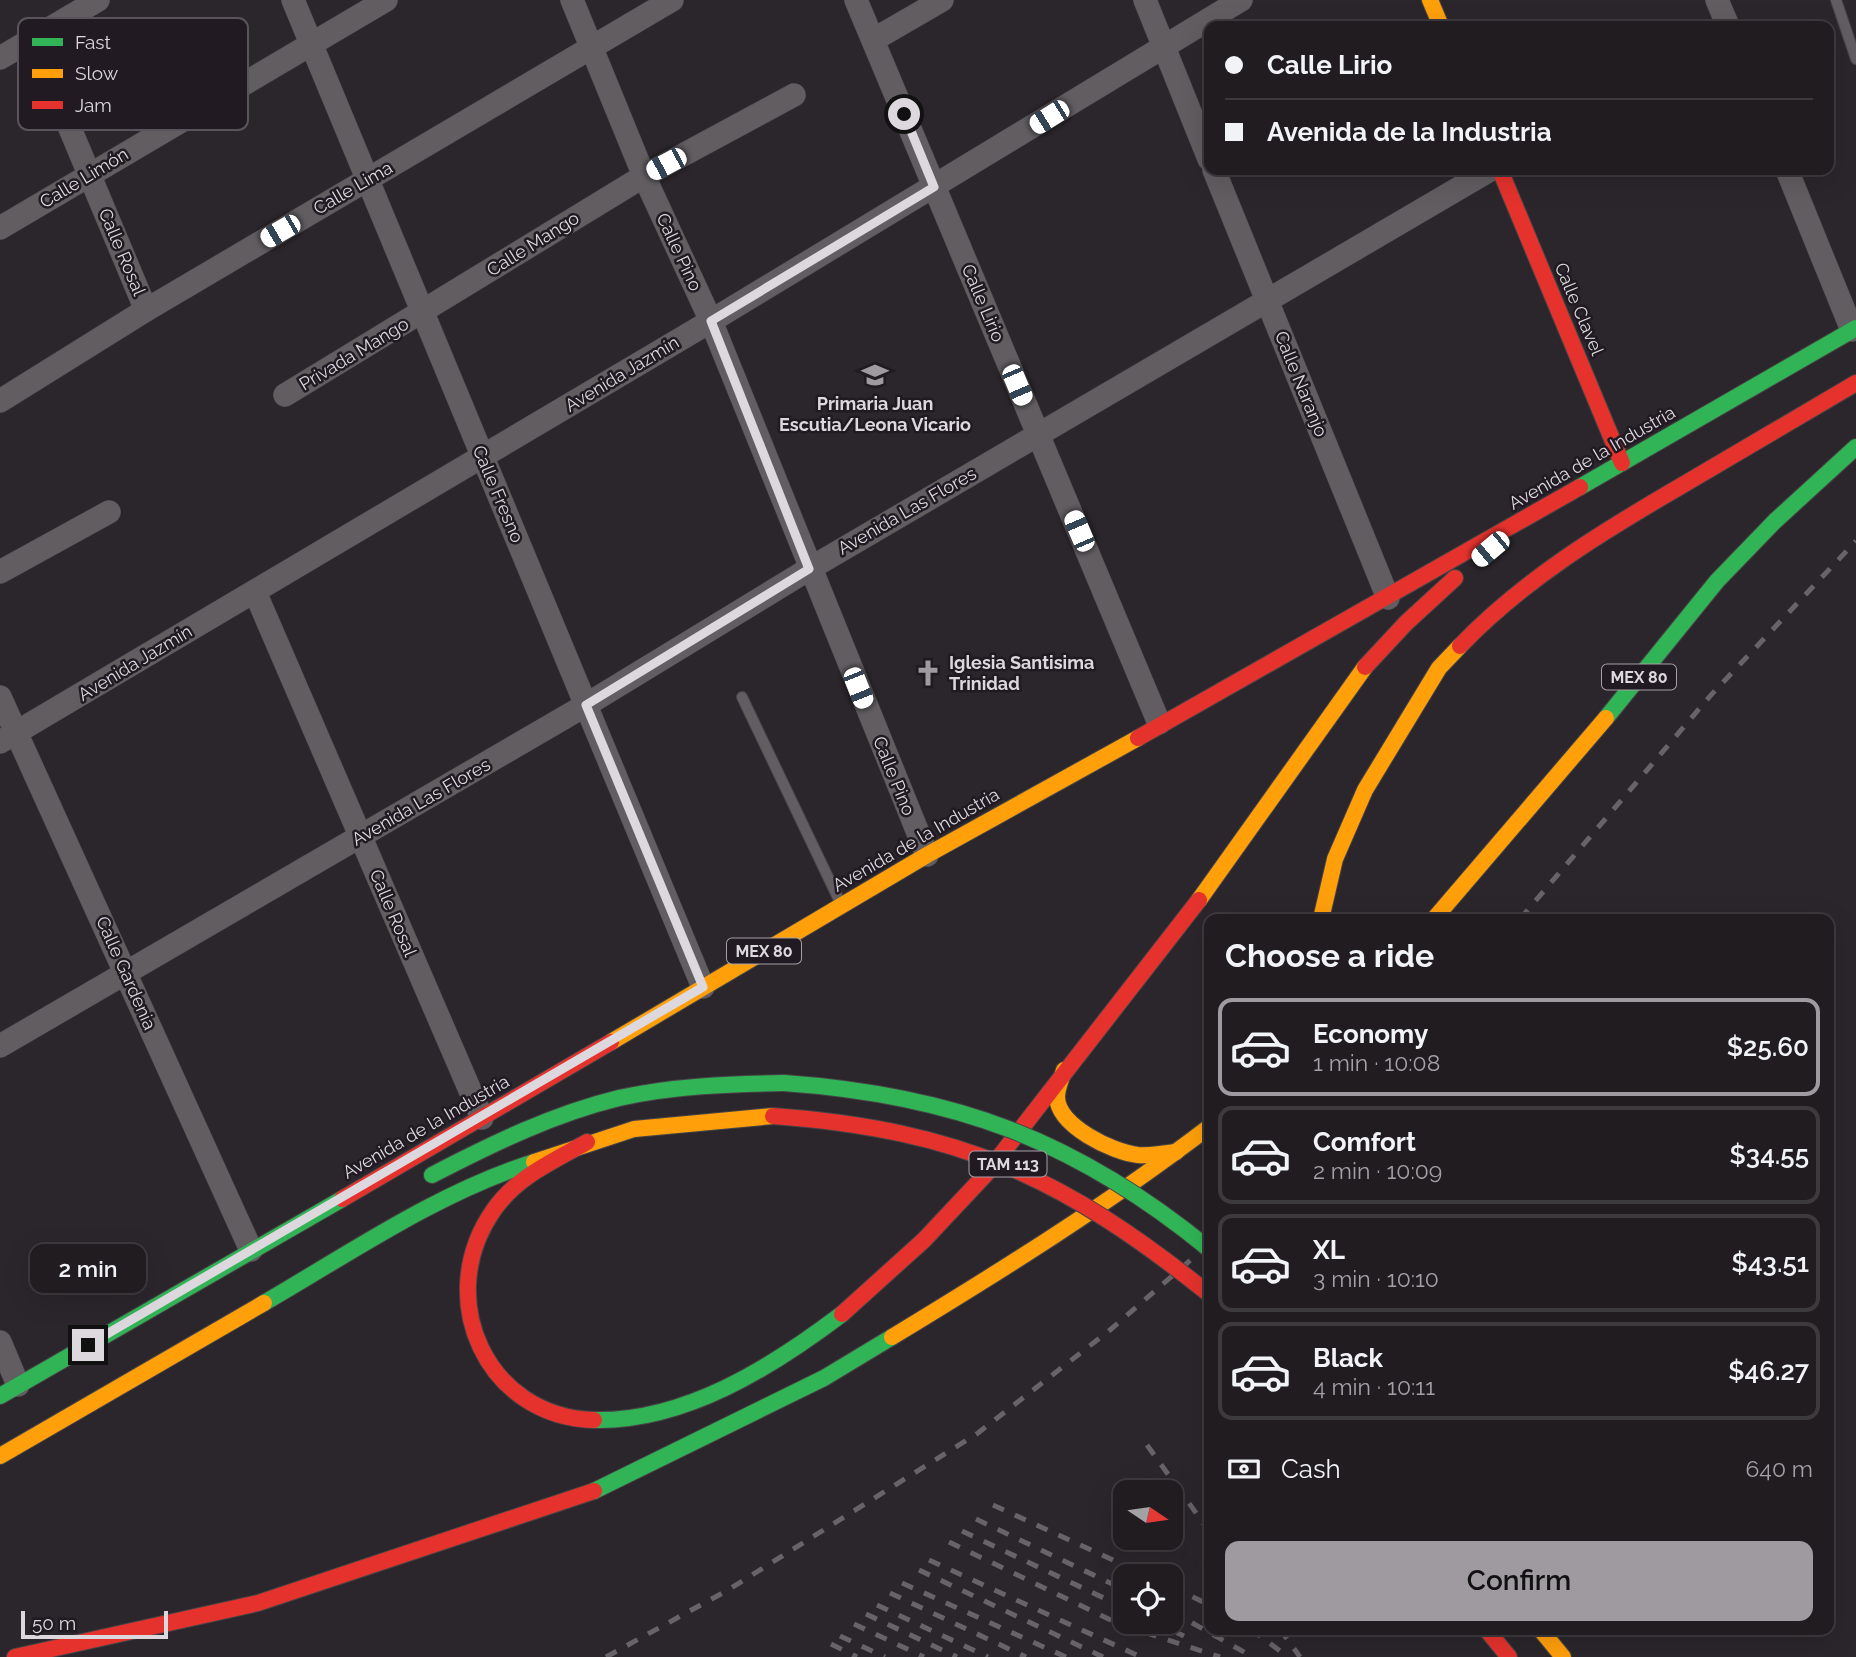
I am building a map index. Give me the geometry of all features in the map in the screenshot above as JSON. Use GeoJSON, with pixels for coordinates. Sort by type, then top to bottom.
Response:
{"type":"FeatureCollection","features":[{"type":"Feature","properties":{"kind":"main road"},"geometry":{"type":"LineString","coordinates":[[1430,0],[1439,21]]}},
{"type":"Feature","properties":{"kind":"main road","name":"Calle Clavel"},"geometry":{"type":"LineString","coordinates":[[1502,175],[1622,463]]}},
{"type":"Feature","properties":{"kind":"main road","name":"Avenida de la Industria"},"geometry":{"type":"LineString","coordinates":[[9,1391],[482,1118],[927,855],[1159,723],[1388,598],[1854,329]]}},
{"type":"Feature","properties":{"kind":"main road"},"geometry":{"type":"LineString","coordinates":[[1322,914],[1340,848],[1365,790],[1404,722],[1448,659],[1481,624],[1555,564],[1630,516],[1856,383]]}},
{"type":"Feature","properties":{"kind":"main road","name":"MEX 80"},"geometry":{"type":"LineString","coordinates":[[1438,914],[1594,733],[1717,581],[1775,521],[1856,447]]}},
{"type":"Feature","properties":{"kind":"main road"},"geometry":{"type":"LineString","coordinates":[[587,1142],[512,1188],[496,1207],[474,1250],[467,1273],[468,1306],[473,1332],[499,1380],[541,1409],[591,1420],[619,1421],[681,1406],[759,1370],[860,1298],[972,1190],[1233,854],[1359,674],[1427,601],[1532,514]]}},
{"type":"Feature","properties":{"kind":"main road"},"geometry":{"type":"LineString","coordinates":[[1064,1070],[1057,1097],[1065,1119],[1122,1152],[1155,1155],[1176,1152]]}},
{"type":"Feature","properties":{"kind":"main road"},"geometry":{"type":"LineString","coordinates":[[419,1182],[490,1145],[555,1118],[619,1098],[729,1084],[842,1085],[955,1108],[1053,1144],[1130,1187],[1173,1217],[1204,1245]]}},
{"type":"Feature","properties":{"kind":"main road","name":"TAM 113"},"geometry":{"type":"LineString","coordinates":[[587,1142],[634,1129],[773,1116],[836,1119],[893,1129],[964,1148],[1022,1169],[1074,1196],[1134,1235],[1204,1290]]}},
{"type":"Feature","properties":{"kind":"main road"},"geometry":{"type":"LineString","coordinates":[[15,1657],[258,1603],[602,1488],[824,1378],[1032,1253],[1204,1131]]}},
{"type":"Feature","properties":{"kind":"main road"},"geometry":{"type":"LineString","coordinates":[[0,1456],[445,1198],[490,1176],[587,1142]]}},
{"type":"Feature","properties":{"kind":"main road"},"geometry":{"type":"LineString","coordinates":[[251,1250],[300,1241]]}},
{"type":"Feature","properties":{"kind":"main road"},"geometry":{"type":"LineString","coordinates":[[1491,1635],[1509,1657]]}},
{"type":"Feature","properties":{"kind":"main road"},"geometry":{"type":"LineString","coordinates":[[1545,1635],[1563,1657]]}},
{"type":"Feature","properties":{"kind":"street"},"geometry":{"type":"LineString","coordinates":[[69,18],[98,0]]}},
{"type":"Feature","properties":{"kind":"street","name":"Calle Fresno"},"geometry":{"type":"LineString","coordinates":[[293,0],[703,987]]}},
{"type":"Feature","properties":{"kind":"street","name":"Calle Limón"},"geometry":{"type":"LineString","coordinates":[[248,82],[386,0]]}},
{"type":"Feature","properties":{"kind":"street","name":"Calle Pino"},"geometry":{"type":"LineString","coordinates":[[572,0],[644,176],[711,321],[809,569],[927,855]]}},
{"type":"Feature","properties":{"kind":"street","name":"Calle Lima"},"geometry":{"type":"LineString","coordinates":[[0,401],[146,310],[671,0]]}},
{"type":"Feature","properties":{"kind":"street","name":"Calle Lirio"},"geometry":{"type":"LineString","coordinates":[[856,0],[1159,723]]}},
{"type":"Feature","properties":{"kind":"street"},"geometry":{"type":"LineString","coordinates":[[873,40],[942,0]]}},
{"type":"Feature","properties":{"kind":"street"},"geometry":{"type":"LineString","coordinates":[[1145,0],[1204,147]]}},
{"type":"Feature","properties":{"kind":"street","name":"Avenida Jazmín"},"geometry":{"type":"LineString","coordinates":[[1205,21],[1241,0]]}},
{"type":"Feature","properties":{"kind":"street"},"geometry":{"type":"LineString","coordinates":[[1717,0],[1726,21]]}},
{"type":"Feature","properties":{"kind":"street","name":"Avenida Jazmín"},"geometry":{"type":"LineString","coordinates":[[8,738],[711,321],[1204,22]]}},
{"type":"Feature","properties":{"kind":"street"},"geometry":{"type":"LineString","coordinates":[[0,58],[18,48]]}},
{"type":"Feature","properties":{"kind":"street"},"geometry":{"type":"LineString","coordinates":[[644,176],[794,95]]}},
{"type":"Feature","properties":{"kind":"street","name":"Calle Rosal"},"geometry":{"type":"LineString","coordinates":[[71,130],[146,310]]}},
{"type":"Feature","properties":{"kind":"street","name":"Calle Limón"},"geometry":{"type":"LineString","coordinates":[[0,228],[165,130]]}},
{"type":"Feature","properties":{"kind":"street","name":"Calle Naranjo"},"geometry":{"type":"LineString","coordinates":[[1215,175],[1388,598]]}},
{"type":"Feature","properties":{"kind":"street","name":"Avenida Las Flores"},"geometry":{"type":"LineString","coordinates":[[0,1046],[586,705],[809,569],[1482,175]]}},
{"type":"Feature","properties":{"kind":"street"},"geometry":{"type":"LineString","coordinates":[[1789,175],[1854,329]]}},
{"type":"Feature","properties":{"kind":"street","name":"Calle Mango"},"geometry":{"type":"LineString","coordinates":[[423,312],[644,176]]}},
{"type":"Feature","properties":{"kind":"street","name":"Privada Mango"},"geometry":{"type":"LineString","coordinates":[[285,395],[423,312]]}},
{"type":"Feature","properties":{"kind":"street"},"geometry":{"type":"LineString","coordinates":[[0,572],[108,512]]}},
{"type":"Feature","properties":{"kind":"street","name":"Calle Rosal"},"geometry":{"type":"LineString","coordinates":[[255,592],[482,1118]]}},
{"type":"Feature","properties":{"kind":"street","name":"Calle Gardenia"},"geometry":{"type":"LineString","coordinates":[[0,697],[8,738],[126,973],[251,1250]]}},
{"type":"Feature","properties":{"kind":"street"},"geometry":{"type":"LineString","coordinates":[[0,1342],[9,1391]]}},
{"type":"Feature","properties":{"kind":"lane"},"geometry":{"type":"LineString","coordinates":[[1836,0],[1856,59]]}},
{"type":"Feature","properties":{"kind":"lane"},"geometry":{"type":"LineString","coordinates":[[742,697],[841,905]]}},
{"type":"Feature","properties":{"kind":"railway"},"geometry":{"type":"LineString","coordinates":[[1524,914],[1711,695],[1856,541]]}},
{"type":"Feature","properties":{"kind":"railway"},"geometry":{"type":"LineString","coordinates":[[606,1657],[728,1590],[978,1433],[1110,1330],[1204,1248]]}},
{"type":"Feature","properties":{"kind":"railway"},"geometry":{"type":"LineString","coordinates":[[1147,1445],[1204,1524]]}},
{"type":"Feature","properties":{"kind":"railway"},"geometry":{"type":"LineString","coordinates":[[993,1505],[1122,1564]]}},
{"type":"Feature","properties":{"kind":"railway"},"geometry":{"type":"LineString","coordinates":[[976,1519],[1113,1584]]}},
{"type":"Feature","properties":{"kind":"railway"},"geometry":{"type":"LineString","coordinates":[[962,1531],[1113,1602]]}},
{"type":"Feature","properties":{"kind":"railway"},"geometry":{"type":"LineString","coordinates":[[949,1542],[1119,1624],[1220,1657]]}},
{"type":"Feature","properties":{"kind":"railway"},"geometry":{"type":"LineString","coordinates":[[929,1560],[1141,1657]]}},
{"type":"Feature","properties":{"kind":"railway"},"geometry":{"type":"LineString","coordinates":[[919,1570],[1103,1657]]}},
{"type":"Feature","properties":{"kind":"railway"},"geometry":{"type":"LineString","coordinates":[[902,1583],[1066,1657]]}},
{"type":"Feature","properties":{"kind":"railway"},"geometry":{"type":"LineString","coordinates":[[1183,1592],[1204,1602]]}},
{"type":"Feature","properties":{"kind":"railway"},"geometry":{"type":"LineString","coordinates":[[890,1593],[1026,1657]]}},
{"type":"Feature","properties":{"kind":"railway"},"geometry":{"type":"LineString","coordinates":[[877,1605],[988,1657]]}},
{"type":"Feature","properties":{"kind":"railway"},"geometry":{"type":"LineString","coordinates":[[866,1614],[957,1657]]}},
{"type":"Feature","properties":{"kind":"railway"},"geometry":{"type":"LineString","coordinates":[[1183,1618],[1204,1630]]}},
{"type":"Feature","properties":{"kind":"railway"},"geometry":{"type":"LineString","coordinates":[[854,1624],[924,1657]]}},
{"type":"Feature","properties":{"kind":"railway"},"geometry":{"type":"LineString","coordinates":[[1180,1634],[1184,1636]]}},
{"type":"Feature","properties":{"kind":"railway"},"geometry":{"type":"LineString","coordinates":[[1214,1635],[1253,1657]]}},
{"type":"Feature","properties":{"kind":"railway"},"geometry":{"type":"LineString","coordinates":[[1259,1635],[1288,1657]]}},
{"type":"Feature","properties":{"kind":"railway"},"geometry":{"type":"LineString","coordinates":[[1284,1635],[1300,1657]]}},
{"type":"Feature","properties":{"kind":"railway"},"geometry":{"type":"LineString","coordinates":[[840,1636],[885,1657]]}},
{"type":"Feature","properties":{"kind":"railway"},"geometry":{"type":"LineString","coordinates":[[831,1644],[857,1657]]}},
{"type":"Feature","properties":{"kind":"traffic: fast"},"geometry":{"type":"LineString","coordinates":[[1580,487],[1856,328]]}},
{"type":"Feature","properties":{"kind":"traffic: fast"},"geometry":{"type":"LineString","coordinates":[[1606,718],[1717,581],[1775,521],[1856,447]]}},
{"type":"Feature","properties":{"kind":"traffic: fast"},"geometry":{"type":"LineString","coordinates":[[432,1175],[547,1121],[619,1098],[680,1088],[784,1083]]}},
{"type":"Feature","properties":{"kind":"traffic: fast"},"geometry":{"type":"LineString","coordinates":[[784,1083],[846,1089],[903,1099],[958,1112],[1010,1130],[1061,1152],[1110,1179],[1160,1211],[1204,1245]]}},
{"type":"Feature","properties":{"kind":"traffic: fast"},"geometry":{"type":"LineString","coordinates":[[264,1303],[429,1207],[463,1190],[534,1162]]}},
{"type":"Feature","properties":{"kind":"traffic: fast"},"geometry":{"type":"LineString","coordinates":[[0,1396],[342,1199]]}},
{"type":"Feature","properties":{"kind":"traffic: fast"},"geometry":{"type":"LineString","coordinates":[[594,1420],[661,1412],[726,1388],[787,1353],[842,1314]]}},
{"type":"Feature","properties":{"kind":"traffic: fast"},"geometry":{"type":"LineString","coordinates":[[594,1491],[824,1378],[892,1337]]}},
{"type":"Feature","properties":{"kind":"traffic: slow"},"geometry":{"type":"LineString","coordinates":[[1430,0],[1439,21]]}},
{"type":"Feature","properties":{"kind":"traffic: slow"},"geometry":{"type":"LineString","coordinates":[[1322,914],[1335,859],[1365,790],[1439,668],[1460,646]]}},
{"type":"Feature","properties":{"kind":"traffic: slow"},"geometry":{"type":"LineString","coordinates":[[1199,900],[1365,667]]}},
{"type":"Feature","properties":{"kind":"traffic: slow"},"geometry":{"type":"LineString","coordinates":[[1438,914],[1606,718]]}},
{"type":"Feature","properties":{"kind":"traffic: slow"},"geometry":{"type":"LineString","coordinates":[[611,1042],[927,855],[1138,738]]}},
{"type":"Feature","properties":{"kind":"traffic: slow"},"geometry":{"type":"LineString","coordinates":[[1064,1070],[1057,1097],[1060,1108],[1066,1118],[1088,1136],[1127,1153],[1147,1155],[1176,1152]]}},
{"type":"Feature","properties":{"kind":"traffic: slow"},"geometry":{"type":"LineString","coordinates":[[534,1162],[634,1129],[773,1116]]}},
{"type":"Feature","properties":{"kind":"traffic: slow"},"geometry":{"type":"LineString","coordinates":[[892,1337],[1054,1236],[1204,1131]]}},
{"type":"Feature","properties":{"kind":"traffic: slow"},"geometry":{"type":"LineString","coordinates":[[0,1456],[264,1303]]}},
{"type":"Feature","properties":{"kind":"traffic: slow"},"geometry":{"type":"LineString","coordinates":[[1545,1635],[1563,1657]]}},
{"type":"Feature","properties":{"kind":"traffic: jam"},"geometry":{"type":"LineString","coordinates":[[1502,175],[1622,463]]}},
{"type":"Feature","properties":{"kind":"traffic: jam"},"geometry":{"type":"LineString","coordinates":[[1460,646],[1484,622],[1564,558],[1651,503],[1856,383]]}},
{"type":"Feature","properties":{"kind":"traffic: jam"},"geometry":{"type":"LineString","coordinates":[[1138,738],[1580,487]]}},
{"type":"Feature","properties":{"kind":"traffic: jam"},"geometry":{"type":"LineString","coordinates":[[1365,667],[1406,623],[1455,578]]}},
{"type":"Feature","properties":{"kind":"traffic: jam"},"geometry":{"type":"LineString","coordinates":[[842,1314],[924,1240],[986,1174],[1199,900]]}},
{"type":"Feature","properties":{"kind":"traffic: jam"},"geometry":{"type":"LineString","coordinates":[[342,1199],[611,1042]]}},
{"type":"Feature","properties":{"kind":"traffic: jam"},"geometry":{"type":"LineString","coordinates":[[773,1116],[900,1133],[1007,1166],[1106,1219],[1204,1290]]}},
{"type":"Feature","properties":{"kind":"traffic: jam"},"geometry":{"type":"LineString","coordinates":[[587,1142],[536,1171],[502,1199],[476,1245],[468,1280],[470,1315],[480,1347],[499,1375],[524,1398],[556,1414],[594,1420]]}},
{"type":"Feature","properties":{"kind":"traffic: jam"},"geometry":{"type":"LineString","coordinates":[[15,1657],[258,1603],[594,1491]]}},
{"type":"Feature","properties":{"kind":"traffic: jam"},"geometry":{"type":"LineString","coordinates":[[1491,1635],[1509,1657]]}},
{"type":"Feature","properties":{"kind":"place","name":"Primaria Juan Escutia/Leona Vicario"},"geometry":{"type":"Point","coordinates":[875,375]}},
{"type":"Feature","properties":{"kind":"place","name":"Iglesia Santisima Trinidad"},"geometry":{"type":"Point","coordinates":[928,673]}},
{"type":"Feature","properties":{"kind":"route"},"geometry":{"type":"LineString","coordinates":[[88,1345],[703,987],[586,705],[809,569],[711,321],[934,187],[904,114]]}}]}
